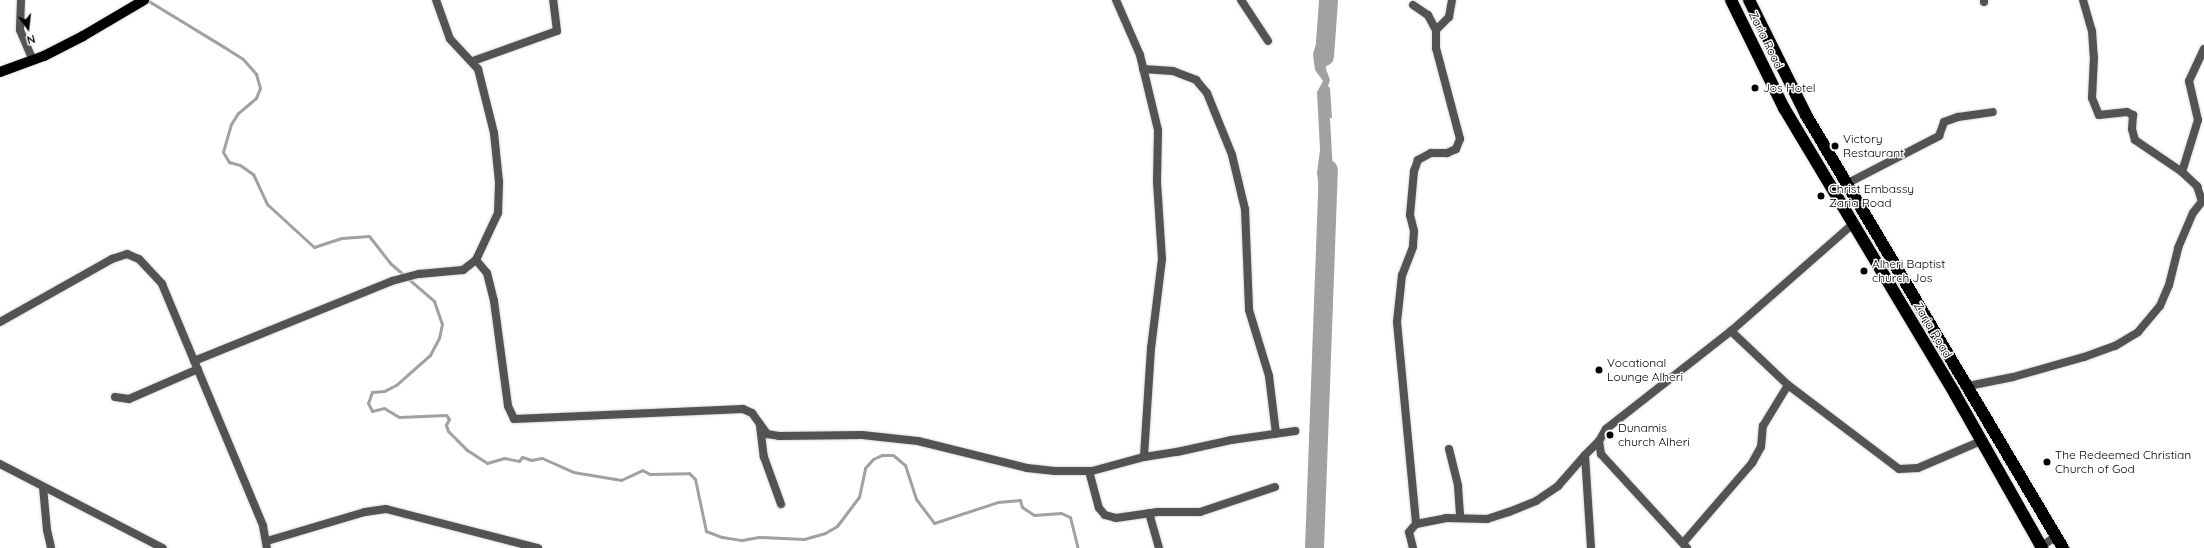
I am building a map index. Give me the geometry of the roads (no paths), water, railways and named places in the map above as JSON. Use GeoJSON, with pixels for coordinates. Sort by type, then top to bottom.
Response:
{"type":"FeatureCollection","features":[{"type":"Feature","properties":{"kind":"highway","name":"Zaria Road"},"geometry":{"type":"LineString","coordinates":[[1731,0],[1784,108],[1981,441],[2041,547]]}},
{"type":"Feature","properties":{"kind":"highway"},"geometry":{"type":"LineString","coordinates":[[1749,0],[1780,65],[1846,184],[1968,386],[2063,548]]}},
{"type":"Feature","properties":{"kind":"highway"},"geometry":{"type":"LineString","coordinates":[[1766,72],[1780,65]]}},
{"type":"Feature","properties":{"kind":"main road"},"geometry":{"type":"LineString","coordinates":[[0,72],[33,60],[83,36],[144,0]]}},
{"type":"Feature","properties":{"kind":"street"},"geometry":{"type":"LineString","coordinates":[[21,0],[20,30],[33,60]]}},
{"type":"Feature","properties":{"kind":"street"},"geometry":{"type":"LineString","coordinates":[[194,361],[392,281],[419,274],[463,270],[476,260],[498,213],[499,182],[494,133],[483,78],[473,61],[450,40],[436,0]]}},
{"type":"Feature","properties":{"kind":"street"},"geometry":{"type":"LineString","coordinates":[[473,61],[557,30],[553,0]]}},
{"type":"Feature","properties":{"kind":"street"},"geometry":{"type":"LineString","coordinates":[[1116,0],[1143,68],[1158,130],[1157,182],[1162,259],[1151,348],[1144,456]]}},
{"type":"Feature","properties":{"kind":"street"},"geometry":{"type":"LineString","coordinates":[[1241,0],[1268,41]]}},
{"type":"Feature","properties":{"kind":"street"},"geometry":{"type":"LineString","coordinates":[[1436,30],[1449,17],[1452,0]]}},
{"type":"Feature","properties":{"kind":"street"},"geometry":{"type":"LineString","coordinates":[[1968,386],[2013,377],[2084,357],[2116,346],[2138,332],[2160,306],[2169,285],[2178,248],[2193,213],[2203,200],[2197,186],[2182,172],[2135,140],[2132,129],[2133,115],[2127,112],[2099,116],[2092,98],[2093,44],[2084,0]]}},
{"type":"Feature","properties":{"kind":"street"},"geometry":{"type":"LineString","coordinates":[[1413,5],[1428,15],[1436,30],[1436,48],[1460,139],[1456,149],[1447,153],[1431,153],[1418,160],[1414,171],[1410,215],[1413,247],[1402,275],[1397,322],[1416,524]]}},
{"type":"Feature","properties":{"kind":"street"},"geometry":{"type":"LineString","coordinates":[[2182,172],[2198,120],[2189,82],[2204,49]]}},
{"type":"Feature","properties":{"kind":"street"},"geometry":{"type":"LineString","coordinates":[[1143,68],[1173,71],[1196,80],[1207,93],[1232,154],[1245,209],[1249,310],[1269,376],[1276,434]]}},
{"type":"Feature","properties":{"kind":"street"},"geometry":{"type":"LineString","coordinates":[[1846,184],[1939,136],[1944,122],[1958,117],[1993,112]]}},
{"type":"Feature","properties":{"kind":"street"},"geometry":{"type":"LineString","coordinates":[[1413,548],[1409,532],[1416,524],[1460,517],[1474,520],[1487,519],[1536,501],[1558,486],[1599,441],[1606,429],[1731,331],[1853,224]]}},
{"type":"Feature","properties":{"kind":"street"},"geometry":{"type":"LineString","coordinates":[[0,322],[112,259],[127,254],[140,259],[162,284],[263,526],[267,544],[365,512],[386,509],[538,548]]}},
{"type":"Feature","properties":{"kind":"street"},"geometry":{"type":"LineString","coordinates":[[476,260],[487,273],[494,301],[506,399],[514,419],[743,409],[752,413],[766,434],[778,436],[862,435],[918,441],[1027,468],[1055,472],[1088,471],[1144,456],[1295,431]]}},
{"type":"Feature","properties":{"kind":"street"},"geometry":{"type":"LineString","coordinates":[[1731,331],[1788,386],[1899,469],[1918,468],[1981,441]]}},
{"type":"Feature","properties":{"kind":"street"},"geometry":{"type":"LineString","coordinates":[[115,397],[129,399],[198,370]]}},
{"type":"Feature","properties":{"kind":"street"},"geometry":{"type":"LineString","coordinates":[[1599,441],[1601,454],[1685,546],[1752,463],[1761,447],[1763,426],[1788,386]]}},
{"type":"Feature","properties":{"kind":"street"},"geometry":{"type":"LineString","coordinates":[[760,425],[764,457],[781,504]]}},
{"type":"Feature","properties":{"kind":"street"},"geometry":{"type":"LineString","coordinates":[[1449,449],[1458,486],[1460,517]]}},
{"type":"Feature","properties":{"kind":"street"},"geometry":{"type":"LineString","coordinates":[[1585,455],[1590,548]]}},
{"type":"Feature","properties":{"kind":"street"},"geometry":{"type":"LineString","coordinates":[[0,464],[164,548]]}},
{"type":"Feature","properties":{"kind":"street"},"geometry":{"type":"LineString","coordinates":[[1088,471],[1096,501],[1105,514],[1116,518],[1149,513],[1200,512],[1275,487]]}},
{"type":"Feature","properties":{"kind":"street"},"geometry":{"type":"LineString","coordinates":[[43,487],[51,548]]}},
{"type":"Feature","properties":{"kind":"street"},"geometry":{"type":"LineString","coordinates":[[1149,513],[1159,548]]}},
{"type":"Feature","properties":{"kind":"street"},"geometry":{"type":"LineString","coordinates":[[2041,547],[2056,536]]}},
{"type":"Feature","properties":{"kind":"waterway"},"geometry":{"type":"LineString","coordinates":[[147,0],[243,59],[256,74],[260,88],[256,98],[238,113],[231,124],[223,152],[229,162],[240,165],[253,174],[267,204],[314,247],[342,238],[369,236],[390,263],[434,301],[442,324],[439,338],[430,355],[396,385],[384,391],[372,392],[368,403],[372,411],[384,408],[399,417],[446,415],[449,419],[446,425],[448,431],[467,450],[487,463],[504,458],[519,461],[522,457],[531,460],[542,458],[573,472],[621,480],[642,470],[650,474],[689,473],[695,479],[706,531],[722,537],[742,540],[759,537],[804,539],[825,533],[837,526],[859,497],[865,468],[873,459],[882,455],[893,455],[905,465],[916,499],[934,523],[998,502],[1020,500],[1022,507],[1034,515],[1061,513],[1070,517],[1078,548]]}},
{"type":"Feature","properties":{"kind":"waterway"},"geometry":{"type":"LineString","coordinates":[[1324,56],[1328,0]]}},
{"type":"Feature","properties":{"kind":"waterway"},"geometry":{"type":"LineString","coordinates":[[1314,548],[1328,169]]}},
{"type":"Feature","properties":{"kind":"place","name":"Jos Hotel"},"geometry":{"type":"Point","coordinates":[1755,88]}},
{"type":"Feature","properties":{"kind":"place","name":"Victory Restaurant"},"geometry":{"type":"Point","coordinates":[1835,146]}},
{"type":"Feature","properties":{"kind":"place","name":"Christ Embassy Zaria Road"},"geometry":{"type":"Point","coordinates":[1821,196]}},
{"type":"Feature","properties":{"kind":"place","name":"Alheri Baptist church Jos"},"geometry":{"type":"Point","coordinates":[1864,271]}},
{"type":"Feature","properties":{"kind":"place","name":"Vocational Lounge Alheri"},"geometry":{"type":"Point","coordinates":[1599,370]}},
{"type":"Feature","properties":{"kind":"place","name":"Dunamis church Alheri"},"geometry":{"type":"Point","coordinates":[1610,435]}},
{"type":"Feature","properties":{"kind":"place","name":"The Redeemed Christian Church of God"},"geometry":{"type":"Point","coordinates":[2047,462]}}]}
